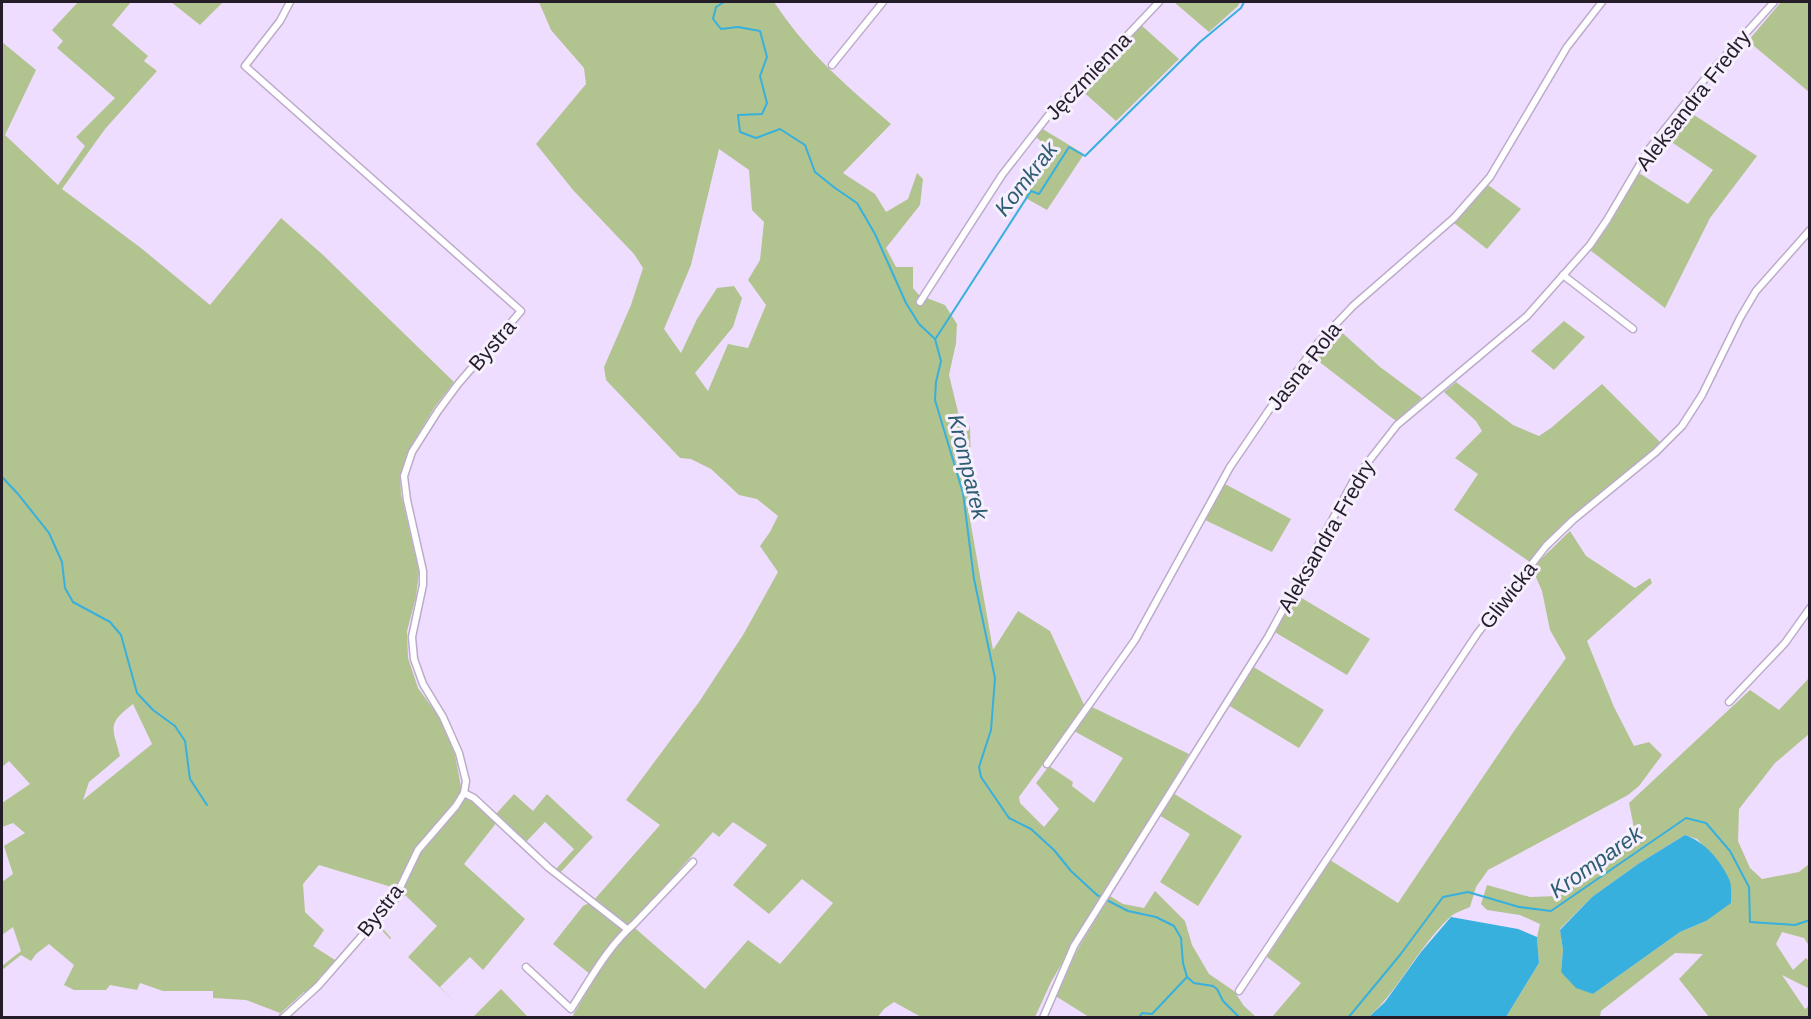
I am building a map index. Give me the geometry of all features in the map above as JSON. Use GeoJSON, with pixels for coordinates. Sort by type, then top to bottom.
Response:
{"type":"FeatureCollection","features":[{"type":"Feature","properties":{"kind":"street","name":"Bystra"},"geometry":{"type":"LineString","coordinates":[[283,1017],[318,986],[395,898],[418,850],[456,806],[464,793],[466,781],[459,753],[443,717],[423,684],[414,659],[412,637],[423,585],[423,571],[407,501],[404,476],[412,452],[438,411],[458,384],[521,311],[244,66],[280,21],[290,2]]}},
{"type":"Feature","properties":{"kind":"street"},"geometry":{"type":"LineString","coordinates":[[832,65],[883,2]]}},
{"type":"Feature","properties":{"kind":"street","name":"Jęczmienna"},"geometry":{"type":"LineString","coordinates":[[920,302],[1002,176],[1051,112],[1159,2]]}},
{"type":"Feature","properties":{"kind":"street","name":"Jasna Rola"},"geometry":{"type":"LineString","coordinates":[[1047,764],[1135,640],[1230,467],[1296,372],[1317,344],[1353,306],[1454,218],[1490,177],[1567,47],[1602,2]]}},
{"type":"Feature","properties":{"kind":"street","name":"Aleksandra Fredry"},"geometry":{"type":"LineString","coordinates":[[1042,1017],[1074,946],[1268,637],[1354,480],[1397,425],[1509,333],[1590,245],[1649,149],[1708,75],[1774,2]]}},
{"type":"Feature","properties":{"kind":"street","name":"Gliwicka"},"geometry":{"type":"LineString","coordinates":[[1239,991],[1477,634],[1546,546],[1573,520],[1656,452],[1682,426],[1702,395],[1756,291],[1809,230]]}},
{"type":"Feature","properties":{"kind":"street"},"geometry":{"type":"LineString","coordinates":[[1563,275],[1633,329]]}},
{"type":"Feature","properties":{"kind":"street"},"geometry":{"type":"LineString","coordinates":[[1729,702],[1785,644],[1809,608]]}},
{"type":"Feature","properties":{"kind":"street"},"geometry":{"type":"LineString","coordinates":[[464,793],[474,798],[549,868],[627,929]]}},
{"type":"Feature","properties":{"kind":"street"},"geometry":{"type":"LineString","coordinates":[[526,967],[572,1009],[604,958],[627,929],[693,862]]}},
{"type":"Feature","properties":{"kind":"green space"},"geometry":{"type":"Polygon","coordinates":[[[78,2],[131,2],[112,25],[148,56],[144,61],[157,71],[105,129],[62,189],[141,248],[210,305],[281,218],[322,254],[454,382],[434,408],[408,451],[400,476],[401,494],[419,572],[416,597],[407,631],[408,658],[418,688],[442,721],[455,755],[462,792],[416,849],[398,889],[319,865],[303,884],[305,912],[324,930],[313,946],[335,960],[356,936],[346,950],[319,978],[319,981],[308,992],[304,992],[279,1017],[280,1013],[246,1000],[213,998],[213,991],[163,991],[140,983],[137,990],[110,985],[106,990],[74,990],[64,985],[74,965],[49,944],[31,961],[21,955],[2,970],[2,966],[21,951],[13,927],[2,935],[2,882],[13,874],[4,846],[25,833],[13,823],[2,827],[2,803],[30,784],[9,761],[2,767],[2,42],[36,70],[5,135],[58,185],[85,146],[76,137],[115,98],[57,48],[63,41],[52,30],[78,2]],[[133,704],[115,721],[114,732],[120,756],[89,782],[83,800],[152,744],[133,704]]]}},
{"type":"Feature","properties":{"kind":"green space"},"geometry":{"type":"Polygon","coordinates":[[[171,2],[223,2],[200,25],[171,2]]]}},
{"type":"Feature","properties":{"kind":"green space"},"geometry":{"type":"Polygon","coordinates":[[[539,2],[774,2],[800,37],[828,67],[891,124],[843,173],[875,194],[886,212],[908,199],[917,173],[923,179],[920,205],[886,248],[896,267],[913,267],[913,288],[919,295],[945,305],[957,324],[956,343],[949,375],[960,420],[970,427],[971,474],[968,508],[993,650],[1018,611],[1050,631],[1085,707],[1019,797],[1020,803],[1044,827],[1059,809],[1036,783],[1049,766],[1073,782],[1072,786],[1094,803],[1123,758],[1074,731],[1092,707],[1189,754],[1051,982],[1035,1017],[921,1017],[894,1002],[877,1018],[576,1018],[573,1015],[603,965],[632,928],[705,989],[748,940],[780,964],[833,903],[802,879],[769,914],[733,885],[767,845],[733,822],[719,837],[713,832],[631,924],[626,925],[594,900],[660,825],[626,800],[699,702],[743,635],[778,572],[760,546],[778,516],[757,499],[739,495],[711,469],[691,459],[680,458],[606,380],[604,367],[631,305],[643,268],[634,254],[573,190],[536,144],[586,84],[584,68],[551,30],[539,2]],[[719,149],[691,265],[664,329],[681,353],[697,319],[717,288],[734,286],[742,298],[733,327],[695,373],[708,391],[728,344],[748,348],[766,305],[748,280],[760,260],[764,222],[752,210],[749,170],[719,149]]]}},
{"type":"Feature","properties":{"kind":"green space"},"geometry":{"type":"Polygon","coordinates":[[[1174,2],[1240,2],[1209,32],[1174,2]]]}},
{"type":"Feature","properties":{"kind":"green space"},"geometry":{"type":"Polygon","coordinates":[[[1781,2],[1809,2],[1809,92],[1748,41],[1781,2]]]}},
{"type":"Feature","properties":{"kind":"green space"},"geometry":{"type":"Polygon","coordinates":[[[1141,25],[1179,59],[1116,121],[1079,88],[1141,25]]]}},
{"type":"Feature","properties":{"kind":"green space"},"geometry":{"type":"Polygon","coordinates":[[[1688,111],[1757,156],[1710,218],[1665,308],[1590,250],[1609,225],[1639,173],[1688,204],[1713,170],[1664,137],[1688,111]]]}},
{"type":"Feature","properties":{"kind":"green space"},"geometry":{"type":"Polygon","coordinates":[[[1041,128],[1084,154],[1047,210],[1022,196],[1047,147],[1035,136],[1041,128]]]}},
{"type":"Feature","properties":{"kind":"green space"},"geometry":{"type":"Polygon","coordinates":[[[1488,185],[1521,209],[1487,249],[1454,223],[1488,185]]]}},
{"type":"Feature","properties":{"kind":"green space"},"geometry":{"type":"Polygon","coordinates":[[[1564,321],[1585,337],[1554,370],[1531,351],[1564,321]]]}},
{"type":"Feature","properties":{"kind":"green space"},"geometry":{"type":"Polygon","coordinates":[[[1337,328],[1380,367],[1422,398],[1396,421],[1313,357],[1337,328]]]}},
{"type":"Feature","properties":{"kind":"green space"},"geometry":{"type":"Polygon","coordinates":[[[1456,382],[1513,425],[1539,436],[1602,384],[1661,443],[1559,529],[1530,562],[1454,510],[1478,474],[1455,458],[1482,431],[1476,421],[1444,392],[1456,382]]]}},
{"type":"Feature","properties":{"kind":"green space"},"geometry":{"type":"Polygon","coordinates":[[[1225,484],[1291,519],[1272,552],[1205,520],[1225,484]]]}},
{"type":"Feature","properties":{"kind":"green space"},"geometry":{"type":"Polygon","coordinates":[[[1570,531],[1586,556],[1635,588],[1650,578],[1652,583],[1587,641],[1614,707],[1634,746],[1649,742],[1662,755],[1639,786],[1628,795],[1488,870],[1476,887],[1470,907],[1451,916],[1438,930],[1390,994],[1369,1017],[1272,1017],[1301,983],[1267,957],[1330,860],[1398,903],[1566,658],[1550,630],[1542,591],[1532,568],[1570,531]]]}},
{"type":"Feature","properties":{"kind":"green space"},"geometry":{"type":"Polygon","coordinates":[[[1295,594],[1370,639],[1347,675],[1273,631],[1295,594]]]}},
{"type":"Feature","properties":{"kind":"green space"},"geometry":{"type":"Polygon","coordinates":[[[1252,666],[1324,710],[1299,748],[1228,705],[1252,666]]]}},
{"type":"Feature","properties":{"kind":"green space"},"geometry":{"type":"Polygon","coordinates":[[[1809,678],[1809,734],[1775,763],[1739,809],[1738,841],[1750,868],[1762,879],[1799,872],[1809,864],[1809,946],[1804,938],[1782,932],[1776,944],[1793,970],[1806,958],[1809,961],[1808,988],[1782,975],[1805,1009],[1809,1006],[1809,1017],[1709,1017],[1679,979],[1703,954],[1675,953],[1601,1011],[1600,1017],[1506,1017],[1539,963],[1537,937],[1540,924],[1520,915],[1487,910],[1481,904],[1487,885],[1530,897],[1558,896],[1620,853],[1636,838],[1629,803],[1750,690],[1779,710],[1809,678]],[[1685,835],[1638,864],[1592,897],[1560,929],[1563,950],[1561,972],[1593,994],[1680,932],[1706,921],[1716,859],[1697,839],[1685,835]]]}},
{"type":"Feature","properties":{"kind":"green space"},"geometry":{"type":"Polygon","coordinates":[[[1173,793],[1242,836],[1198,906],[1160,882],[1190,834],[1159,815],[1173,793]]]}},
{"type":"Feature","properties":{"kind":"green space"},"geometry":{"type":"Polygon","coordinates":[[[514,794],[533,811],[547,794],[593,837],[560,873],[556,869],[574,849],[545,822],[526,842],[496,814],[514,794]]]}},
{"type":"Feature","properties":{"kind":"green space"},"geometry":{"type":"Polygon","coordinates":[[[468,798],[497,822],[464,864],[525,919],[483,970],[470,957],[440,987],[455,1002],[408,957],[437,926],[405,895],[379,924],[390,939],[376,924],[402,891],[419,852],[463,800],[468,798]]]}},
{"type":"Feature","properties":{"kind":"green space"},"geometry":{"type":"Polygon","coordinates":[[[1155,891],[1185,921],[1192,945],[1209,974],[1234,991],[1244,1006],[1256,1017],[1089,1017],[1054,995],[1079,947],[1110,896],[1123,904],[1144,908],[1155,891]]]}},
{"type":"Feature","properties":{"kind":"green space"},"geometry":{"type":"Polygon","coordinates":[[[589,903],[623,930],[591,975],[553,944],[583,906],[589,903]]]}},
{"type":"Feature","properties":{"kind":"green space"},"geometry":{"type":"Polygon","coordinates":[[[501,989],[528,1017],[473,1017],[501,989]]]}},
{"type":"Feature","properties":{"kind":"water"},"geometry":{"type":"Polygon","coordinates":[[[1685,835],[1699,842],[1711,852],[1726,872],[1730,881],[1731,903],[1706,921],[1680,932],[1593,994],[1576,988],[1561,972],[1563,950],[1560,930],[1592,897],[1638,864],[1685,835]]]}},
{"type":"Feature","properties":{"kind":"water"},"geometry":{"type":"Polygon","coordinates":[[[1451,917],[1518,929],[1537,937],[1539,963],[1506,1017],[1369,1017],[1385,1002],[1421,952],[1451,917]]]}},
{"type":"Feature","properties":{"kind":"waterway","name":"Kromparek"},"geometry":{"type":"LineString","coordinates":[[724,2],[716,7],[713,19],[721,29],[738,27],[760,31],[767,57],[760,76],[767,103],[762,114],[738,115],[740,132],[756,138],[780,129],[805,145],[815,172],[857,203],[875,234],[906,303],[919,324],[935,339],[941,361],[935,400],[963,493],[974,579],[995,678],[991,730],[979,767],[981,777],[1009,818],[1031,829],[1097,895],[1128,911],[1156,917],[1174,926],[1181,938],[1183,963],[1187,977],[1194,983],[1213,986],[1217,989],[1223,1001],[1240,1018]]}},
{"type":"Feature","properties":{"kind":"waterway","name":"Komkrak"},"geometry":{"type":"LineString","coordinates":[[936,338],[1031,191],[1039,194],[1069,147],[1085,156],[1200,42],[1241,8],[1244,2]]}},
{"type":"Feature","properties":{"kind":"waterway"},"geometry":{"type":"LineString","coordinates":[[2,477],[49,533],[62,562],[65,588],[73,602],[110,622],[121,635],[137,693],[153,710],[175,726],[185,741],[190,779],[207,805]]}},
{"type":"Feature","properties":{"kind":"waterway","name":"Kromparek"},"geometry":{"type":"LineString","coordinates":[[1348,1018],[1400,955],[1443,897],[1468,892],[1519,907],[1551,911],[1686,818],[1706,823],[1730,851],[1749,887],[1750,922],[1795,925],[1810,920]]}},
{"type":"Feature","properties":{"kind":"waterway"},"geometry":{"type":"LineString","coordinates":[[1139,1018],[1142,1013],[1152,1014],[1187,977]]}}]}
